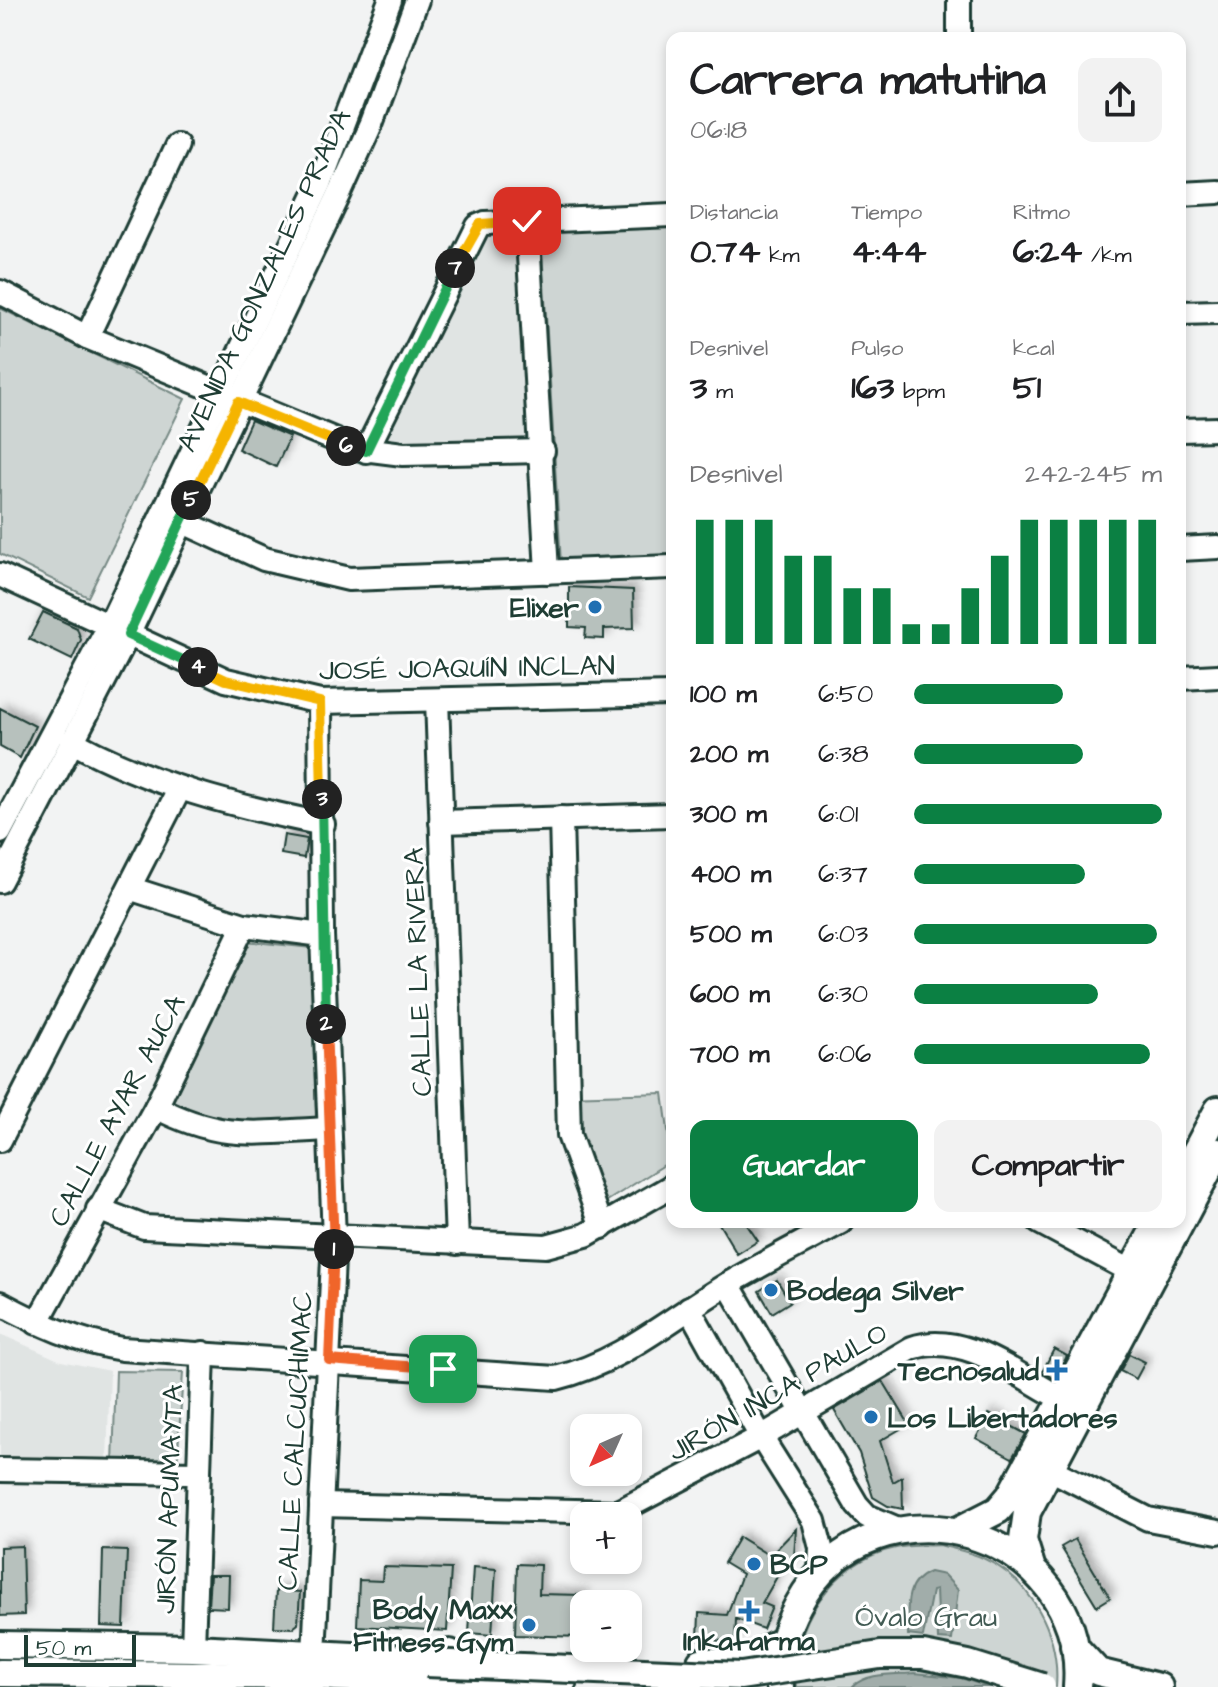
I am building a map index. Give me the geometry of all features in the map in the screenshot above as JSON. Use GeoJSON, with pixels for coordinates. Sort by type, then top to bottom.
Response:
{"type":"FeatureCollection","features":[{"type":"Feature","properties":{"kind":"main road"},"geometry":{"type":"LineString","coordinates":[[1186,1170],[1218,1110]]}},
{"type":"Feature","properties":{"kind":"main road"},"geometry":{"type":"LineString","coordinates":[[1186,1203],[1218,1152]]}},
{"type":"Feature","properties":{"kind":"main road"},"geometry":{"type":"LineString","coordinates":[[1032,1569],[1023,1529],[1140,1276],[1156,1228]]}},
{"type":"Feature","properties":{"kind":"main road"},"geometry":{"type":"LineString","coordinates":[[959,1530],[998,1510],[1010,1496],[1062,1399],[1170,1228]]}},
{"type":"Feature","properties":{"kind":"main road"},"geometry":{"type":"LineString","coordinates":[[780,1687],[784,1640],[804,1593],[820,1573],[844,1553],[871,1539],[900,1530],[929,1527],[959,1530],[1010,1552],[1032,1569],[1051,1592],[1074,1646],[1077,1687]]}},
{"type":"Feature","properties":{"kind":"main road"},"geometry":{"type":"LineString","coordinates":[[425,1673],[443,1653],[735,1663],[756,1657],[784,1640]]}},
{"type":"Feature","properties":{"kind":"main road"},"geometry":{"type":"LineString","coordinates":[[0,1645],[193,1648],[314,1655],[425,1673],[746,1687]]}},
{"type":"Feature","properties":{"kind":"main road"},"geometry":{"type":"LineString","coordinates":[[1074,1646],[1098,1672],[1159,1687]]}},
{"type":"Feature","properties":{"kind":"main road"},"geometry":{"type":"LineString","coordinates":[[0,1673],[741,1676],[880,1655],[923,1655],[968,1664],[1042,1687]]}},
{"type":"Feature","properties":{"kind":"street","name":"AVENIDA GONZALES PRADA"},"geometry":{"type":"LineString","coordinates":[[0,881],[71,741],[118,630],[228,398],[320,184],[390,0]]}},
{"type":"Feature","properties":{"kind":"street","name":"AVENIDA GONZALES PRADA"},"geometry":{"type":"LineString","coordinates":[[0,832],[181,521],[228,398],[346,182],[417,0]]}},
{"type":"Feature","properties":{"kind":"street"},"geometry":{"type":"LineString","coordinates":[[959,0],[959,32]]}},
{"type":"Feature","properties":{"kind":"street"},"geometry":{"type":"LineString","coordinates":[[362,77],[386,84]]}},
{"type":"Feature","properties":{"kind":"street"},"geometry":{"type":"LineString","coordinates":[[87,337],[177,145]]}},
{"type":"Feature","properties":{"kind":"street"},"geometry":{"type":"LineString","coordinates":[[1186,194],[1218,192]]}},
{"type":"Feature","properties":{"kind":"street"},"geometry":{"type":"LineString","coordinates":[[366,451],[476,228],[485,223],[666,215]]}},
{"type":"Feature","properties":{"kind":"street"},"geometry":{"type":"LineString","coordinates":[[527,221],[543,451],[547,572]]}},
{"type":"Feature","properties":{"kind":"street"},"geometry":{"type":"LineString","coordinates":[[0,292],[87,337],[344,445],[366,451],[415,454],[543,451]]}},
{"type":"Feature","properties":{"kind":"street"},"geometry":{"type":"LineString","coordinates":[[1186,313],[1218,312]]}},
{"type":"Feature","properties":{"kind":"street"},"geometry":{"type":"LineString","coordinates":[[1186,430],[1218,429]]}},
{"type":"Feature","properties":{"kind":"street"},"geometry":{"type":"LineString","coordinates":[[181,521],[264,559],[349,579],[666,567]]}},
{"type":"Feature","properties":{"kind":"street"},"geometry":{"type":"LineString","coordinates":[[1186,549],[1218,547]]}},
{"type":"Feature","properties":{"kind":"street","name":"JOSÉ JOAQUÍN INCLAN"},"geometry":{"type":"LineString","coordinates":[[1,576],[226,680],[320,702],[666,694]]}},
{"type":"Feature","properties":{"kind":"street"},"geometry":{"type":"LineString","coordinates":[[1186,683],[1218,676]]}},
{"type":"Feature","properties":{"kind":"street","name":"CALLE LA RIVERA"},"geometry":{"type":"LineString","coordinates":[[437,700],[457,1243]]}},
{"type":"Feature","properties":{"kind":"street","name":"CALLE CALCUCHIMAC"},"geometry":{"type":"LineString","coordinates":[[314,1655],[334,1238],[322,935],[320,702]]}},
{"type":"Feature","properties":{"kind":"street"},"geometry":{"type":"LineString","coordinates":[[71,741],[106,760],[179,790],[323,824]]}},
{"type":"Feature","properties":{"kind":"street"},"geometry":{"type":"LineString","coordinates":[[0,1140],[132,889],[179,790]]}},
{"type":"Feature","properties":{"kind":"street"},"geometry":{"type":"LineString","coordinates":[[441,822],[666,815]]}},
{"type":"Feature","properties":{"kind":"street"},"geometry":{"type":"LineString","coordinates":[[561,818],[569,1135],[602,1227]]}},
{"type":"Feature","properties":{"kind":"street"},"geometry":{"type":"LineString","coordinates":[[132,889],[244,925],[322,935]]}},
{"type":"Feature","properties":{"kind":"street","name":"CALLE AYAR AUCA"},"geometry":{"type":"LineString","coordinates":[[37,1323],[156,1107],[244,925]]}},
{"type":"Feature","properties":{"kind":"street"},"geometry":{"type":"LineString","coordinates":[[156,1107],[190,1125],[219,1132],[329,1129]]}},
{"type":"Feature","properties":{"kind":"street"},"geometry":{"type":"LineString","coordinates":[[98,1209],[144,1227],[546,1246],[575,1240],[666,1190]]}},
{"type":"Feature","properties":{"kind":"street"},"geometry":{"type":"LineString","coordinates":[[0,1303],[37,1323],[103,1346],[556,1378],[578,1373],[615,1356],[728,1284],[830,1228]]}},
{"type":"Feature","properties":{"kind":"street"},"geometry":{"type":"LineString","coordinates":[[1050,1228],[1140,1276]]}},
{"type":"Feature","properties":{"kind":"street"},"geometry":{"type":"LineString","coordinates":[[728,1284],[857,1505],[867,1516],[900,1530]]}},
{"type":"Feature","properties":{"kind":"street"},"geometry":{"type":"LineString","coordinates":[[689,1308],[761,1437],[814,1521],[821,1548],[820,1573]]}},
{"type":"Feature","properties":{"kind":"street","name":"JIRÓN INCA PAULO"},"geometry":{"type":"LineString","coordinates":[[321,1505],[618,1512],[761,1437],[912,1348],[929,1342],[969,1349],[1062,1399]]}},
{"type":"Feature","properties":{"kind":"street","name":"JIRÓN APUMAYTA"},"geometry":{"type":"LineString","coordinates":[[193,1648],[203,1353]]}},
{"type":"Feature","properties":{"kind":"street"},"geometry":{"type":"LineString","coordinates":[[1050,1469],[1148,1519],[1218,1532]]}},
{"type":"Feature","properties":{"kind":"street"},"geometry":{"type":"LineString","coordinates":[[0,1470],[199,1473]]}},
{"type":"Feature","properties":{"kind":"shaded area"},"geometry":{"type":"Polygon","coordinates":[[[485,234],[513,235],[530,444],[384,444],[485,234]]]}},
{"type":"Feature","properties":{"kind":"shaded area"},"geometry":{"type":"Polygon","coordinates":[[[0,1334],[61,1361],[110,1371],[107,1463],[0,1461],[0,1334]]]}},
{"type":"Feature","properties":{"kind":"shaded area"},"geometry":{"type":"Polygon","coordinates":[[[930,1572],[944,1575],[958,1590],[952,1640],[938,1639],[936,1590],[932,1591],[923,1637],[908,1635],[908,1598],[915,1583],[930,1572]]]}},
{"type":"Feature","properties":{"kind":"shaded area"},"geometry":{"type":"Polygon","coordinates":[[[915,1673],[961,1678],[989,1687],[852,1687],[873,1677],[915,1673]]]}},
{"type":"Feature","properties":{"kind":"green space"},"geometry":{"type":"Polygon","coordinates":[[[666,226],[666,563],[561,563],[541,233],[666,226]]]}},
{"type":"Feature","properties":{"kind":"green space"},"geometry":{"type":"Polygon","coordinates":[[[0,308],[185,399],[88,597],[0,554],[0,308]]]}},
{"type":"Feature","properties":{"kind":"green space"},"geometry":{"type":"Polygon","coordinates":[[[245,941],[312,948],[316,1123],[235,1129],[165,1102],[245,941]]]}},
{"type":"Feature","properties":{"kind":"green space"},"geometry":{"type":"Polygon","coordinates":[[[663,1093],[666,1164],[596,1208],[566,1096],[663,1093]]]}},
{"type":"Feature","properties":{"kind":"green space"},"geometry":{"type":"Polygon","coordinates":[[[116,1371],[183,1372],[177,1468],[113,1466],[116,1371]]]}},
{"type":"Feature","properties":{"kind":"green space","name":"Óvalo Grau"},"geometry":{"type":"Polygon","coordinates":[[[940,1545],[978,1556],[1000,1568],[1029,1595],[1048,1629],[1056,1667],[1056,1687],[796,1687],[800,1641],[808,1619],[835,1581],[853,1566],[874,1555],[901,1547],[940,1545]]]}},
{"type":"Feature","properties":{"kind":"building"},"geometry":{"type":"Polygon","coordinates":[[[251,420],[290,437],[276,467],[238,449],[251,420]]]}},
{"type":"Feature","properties":{"kind":"building"},"geometry":{"type":"Polygon","coordinates":[[[569,587],[633,590],[634,628],[604,629],[604,639],[585,638],[586,628],[569,627],[569,587]]]}},
{"type":"Feature","properties":{"kind":"building"},"geometry":{"type":"Polygon","coordinates":[[[43,612],[77,628],[81,640],[72,660],[29,639],[43,612]]]}},
{"type":"Feature","properties":{"kind":"building"},"geometry":{"type":"Polygon","coordinates":[[[0,708],[35,726],[20,758],[0,747],[0,708]]]}},
{"type":"Feature","properties":{"kind":"building"},"geometry":{"type":"Polygon","coordinates":[[[284,835],[307,839],[304,858],[281,854],[284,835]]]}},
{"type":"Feature","properties":{"kind":"building"},"geometry":{"type":"Polygon","coordinates":[[[722,1228],[749,1228],[758,1241],[737,1254],[722,1228]]]}},
{"type":"Feature","properties":{"kind":"building"},"geometry":{"type":"Polygon","coordinates":[[[777,1280],[790,1302],[772,1313],[759,1291],[777,1280]]]}},
{"type":"Feature","properties":{"kind":"building"},"geometry":{"type":"Polygon","coordinates":[[[1054,1349],[1067,1356],[1055,1379],[1042,1372],[1054,1349]]]}},
{"type":"Feature","properties":{"kind":"building"},"geometry":{"type":"Polygon","coordinates":[[[1129,1354],[1145,1362],[1136,1379],[1120,1371],[1129,1354]]]}},
{"type":"Feature","properties":{"kind":"building","name":"Los Libertadores"},"geometry":{"type":"Polygon","coordinates":[[[883,1381],[909,1424],[880,1441],[893,1482],[902,1477],[903,1509],[888,1506],[873,1497],[859,1453],[834,1410],[883,1381]]]}},
{"type":"Feature","properties":{"kind":"building"},"geometry":{"type":"Polygon","coordinates":[[[989,1414],[1026,1434],[1012,1458],[976,1438],[989,1414]]]}},
{"type":"Feature","properties":{"kind":"building"},"geometry":{"type":"Polygon","coordinates":[[[796,1529],[794,1557],[790,1565],[786,1561],[762,1603],[772,1607],[763,1629],[736,1619],[735,1642],[698,1639],[699,1613],[727,1615],[742,1574],[724,1563],[739,1537],[770,1556],[796,1529]]]}},
{"type":"Feature","properties":{"kind":"building"},"geometry":{"type":"Polygon","coordinates":[[[1075,1539],[1110,1598],[1097,1606],[1061,1547],[1075,1539]]]}},
{"type":"Feature","properties":{"kind":"building"},"geometry":{"type":"Polygon","coordinates":[[[22,1546],[24,1615],[0,1616],[0,1547],[22,1546]]]}},
{"type":"Feature","properties":{"kind":"building"},"geometry":{"type":"Polygon","coordinates":[[[103,1550],[127,1551],[124,1627],[101,1626],[103,1550]]]}},
{"type":"Feature","properties":{"kind":"building"},"geometry":{"type":"Polygon","coordinates":[[[517,1564],[540,1565],[539,1594],[570,1595],[570,1637],[515,1635],[517,1564]]]}},
{"type":"Feature","properties":{"kind":"building"},"geometry":{"type":"Polygon","coordinates":[[[383,1567],[451,1569],[447,1631],[357,1626],[359,1580],[382,1581],[383,1567]]]}},
{"type":"Feature","properties":{"kind":"building"},"geometry":{"type":"Polygon","coordinates":[[[473,1567],[496,1569],[492,1635],[469,1633],[473,1567]]]}},
{"type":"Feature","properties":{"kind":"building"},"geometry":{"type":"Polygon","coordinates":[[[210,1575],[229,1575],[228,1608],[208,1607],[210,1575]]]}},
{"type":"Feature","properties":{"kind":"building"},"geometry":{"type":"Polygon","coordinates":[[[276,1590],[300,1592],[298,1624],[293,1628],[274,1627],[276,1590]]]}},
{"type":"Feature","properties":{"kind":"place","name":"Elixer"},"geometry":{"type":"Point","coordinates":[595,607]}},
{"type":"Feature","properties":{"kind":"place","name":"Bodega Silver"},"geometry":{"type":"Point","coordinates":[771,1290]}},
{"type":"Feature","properties":{"kind":"place","name":"Tecnosalud"},"geometry":{"type":"Point","coordinates":[1057,1370]}},
{"type":"Feature","properties":{"kind":"place","name":"Los Libertadores"},"geometry":{"type":"Point","coordinates":[871,1417]}},
{"type":"Feature","properties":{"kind":"place","name":"BCP"},"geometry":{"type":"Point","coordinates":[754,1564]}},
{"type":"Feature","properties":{"kind":"place","name":"Inkafarma"},"geometry":{"type":"Point","coordinates":[749,1611]}},
{"type":"Feature","properties":{"kind":"place","name":"Body Maxx Fitness Gym"},"geometry":{"type":"Point","coordinates":[529,1625]}},
{"type":"Feature","properties":{"kind":"route"},"geometry":{"type":"LineString","coordinates":[[443,1369],[329,1360],[334,1238],[322,935],[320,702],[226,680],[128,635],[238,402],[366,451],[476,228],[485,223],[527,221]]}}]}
